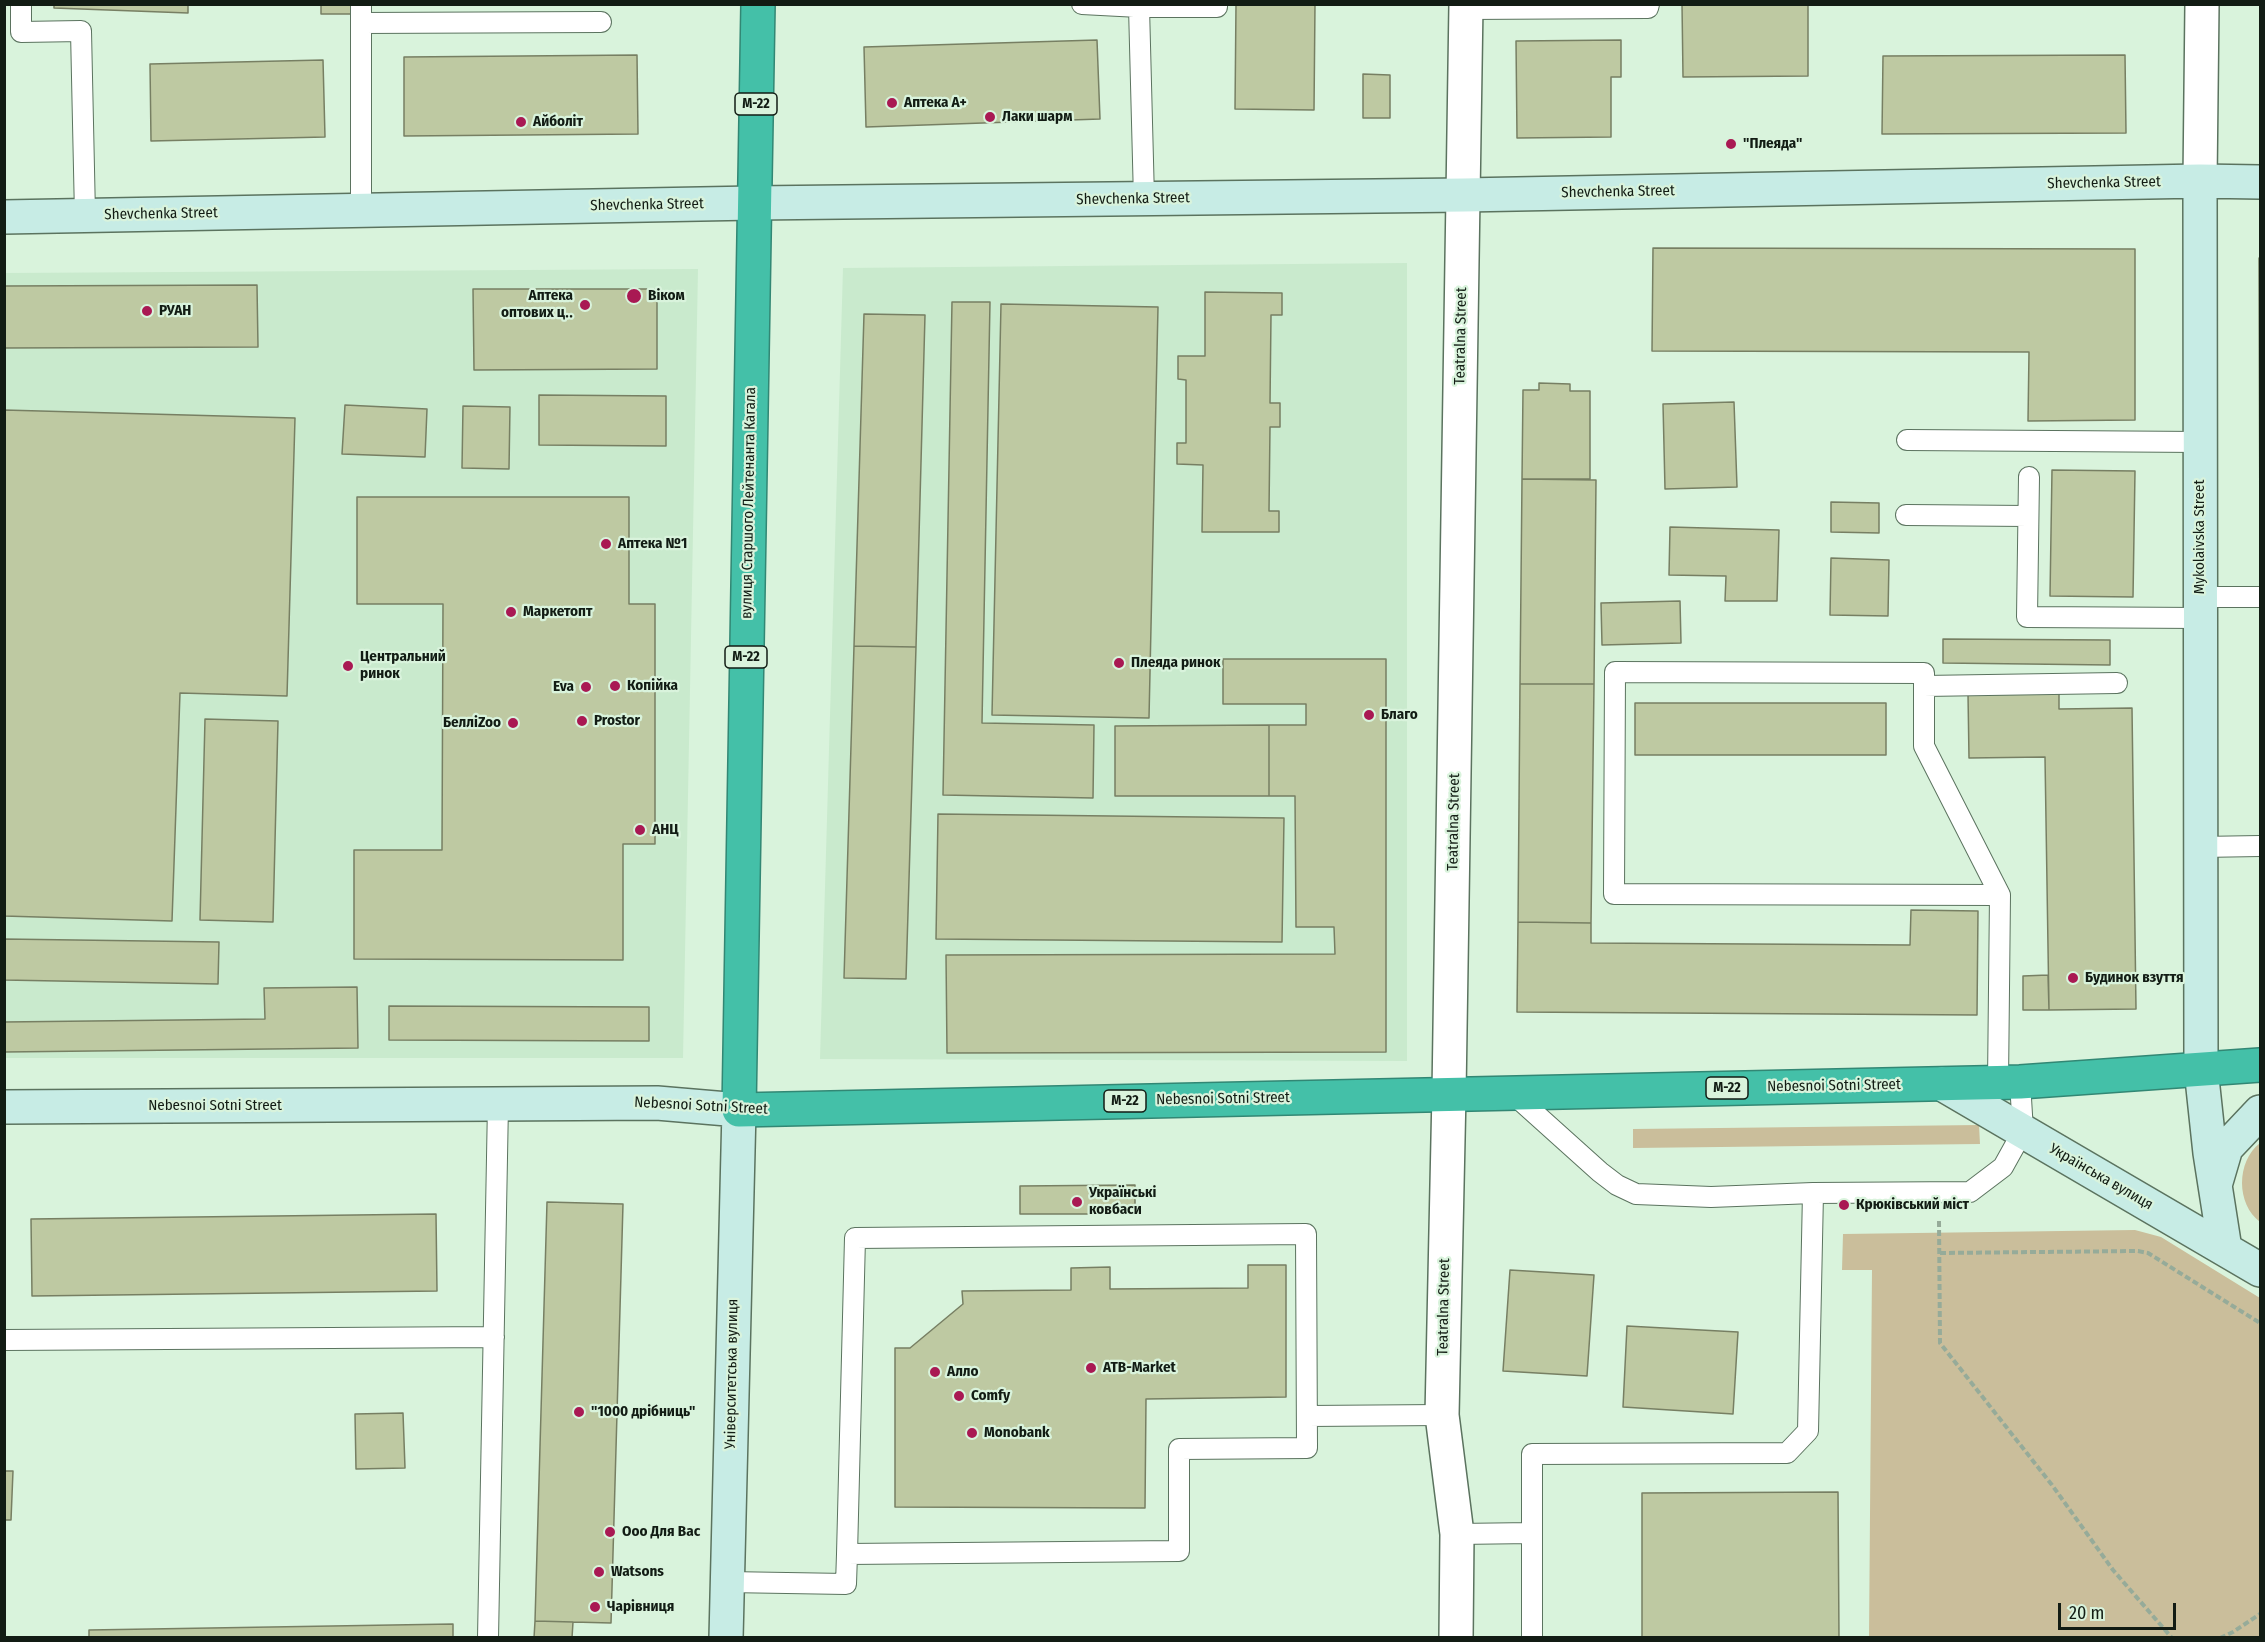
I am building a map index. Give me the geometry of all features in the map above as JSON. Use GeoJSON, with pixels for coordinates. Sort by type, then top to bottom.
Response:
{"type":"FeatureCollection","features":[{"type":"Feature","properties":{"kind":"highway","name":"вулиця Старшого Лейтенанта Кагала"},"geometry":{"type":"LineString","coordinates":[[739,1110],[758,4]]}},
{"type":"Feature","properties":{"kind":"highway","name":"Nebesnoi Sotni Street"},"geometry":{"type":"LineString","coordinates":[[739,1110],[1942,1084],[2260,1066]]}},
{"type":"Feature","properties":{"kind":"street","name":"Mykolaivska Street"},"geometry":{"type":"LineString","coordinates":[[2202,4],[2200,181],[2201,1070],[2225,1250]]}},
{"type":"Feature","properties":{"kind":"street","name":"Teatralna Street"},"geometry":{"type":"LineString","coordinates":[[1456,1638],[1457,1534],[1442,1415],[1466,7]]}},
{"type":"Feature","properties":{"kind":"street","name":"Shevchenka Street"},"geometry":{"type":"LineString","coordinates":[[4,217],[754,203],[1464,195],[2200,181],[2260,182]]}},
{"type":"Feature","properties":{"kind":"street","name":"Українська вулиця"},"geometry":{"type":"LineString","coordinates":[[1942,1084],[2260,1270]]}},
{"type":"Feature","properties":{"kind":"street","name":"Nebesnoi Sotni Street"},"geometry":{"type":"LineString","coordinates":[[4,1107],[657,1103],[739,1110]]}},
{"type":"Feature","properties":{"kind":"street","name":"Університетська вулиця"},"geometry":{"type":"LineString","coordinates":[[726,1638],[739,1110]]}},
{"type":"Feature","properties":{"kind":"street"},"geometry":{"type":"LineString","coordinates":[[2215,1187],[2226,1148],[2260,1112]]}},
{"type":"Feature","properties":{"kind":"lane"},"geometry":{"type":"LineString","coordinates":[[1082,4],[1139,8],[1217,7],[1217,4]]}},
{"type":"Feature","properties":{"kind":"lane"},"geometry":{"type":"LineString","coordinates":[[1466,7],[1648,8],[1648,4]]}},
{"type":"Feature","properties":{"kind":"lane"},"geometry":{"type":"LineString","coordinates":[[1139,8],[1144,199]]}},
{"type":"Feature","properties":{"kind":"lane"},"geometry":{"type":"LineString","coordinates":[[15,12],[21,32],[81,31],[85,215]]}},
{"type":"Feature","properties":{"kind":"lane"},"geometry":{"type":"LineString","coordinates":[[362,210],[361,14],[532,13],[601,22]]}},
{"type":"Feature","properties":{"kind":"lane"},"geometry":{"type":"LineString","coordinates":[[1907,440],[2200,442]]}},
{"type":"Feature","properties":{"kind":"lane"},"geometry":{"type":"LineString","coordinates":[[2030,477],[2027,617],[2200,608],[2260,597]]}},
{"type":"Feature","properties":{"kind":"lane"},"geometry":{"type":"LineString","coordinates":[[1906,514],[2028,516]]}},
{"type":"Feature","properties":{"kind":"lane"},"geometry":{"type":"LineString","coordinates":[[1511,1092],[1600,1172],[1617,1185],[1636,1194],[1711,1197],[1813,1193],[1970,1192],[2003,1167],[2023,1131],[2009,1082],[2000,895],[1924,746],[1924,673],[1616,672],[1614,894],[2000,895]]}},
{"type":"Feature","properties":{"kind":"lane"},"geometry":{"type":"LineString","coordinates":[[1924,686],[2117,683]]}},
{"type":"Feature","properties":{"kind":"lane"},"geometry":{"type":"LineString","coordinates":[[2201,847],[2260,846]]}},
{"type":"Feature","properties":{"kind":"lane"},"geometry":{"type":"LineString","coordinates":[[488,1638],[498,1104]]}},
{"type":"Feature","properties":{"kind":"lane"},"geometry":{"type":"LineString","coordinates":[[1532,1638],[1532,1454],[1787,1453],[1808,1431],[1813,1193]]}},
{"type":"Feature","properties":{"kind":"lane"},"geometry":{"type":"LineString","coordinates":[[727,1582],[846,1584],[855,1238],[1306,1234],[1307,1448],[1179,1449],[1179,1551],[847,1554]]}},
{"type":"Feature","properties":{"kind":"lane"},"geometry":{"type":"LineString","coordinates":[[4,1340],[494,1337]]}},
{"type":"Feature","properties":{"kind":"lane"},"geometry":{"type":"LineString","coordinates":[[1307,1416],[1442,1415]]}},
{"type":"Feature","properties":{"kind":"lane"},"geometry":{"type":"LineString","coordinates":[[1457,1534],[1532,1533]]}},
{"type":"Feature","properties":{"kind":"path"},"geometry":{"type":"LineString","coordinates":[[1938,1192],[1940,1343],[2052,1485],[2113,1570],[2172,1638]]}},
{"type":"Feature","properties":{"kind":"path"},"geometry":{"type":"LineString","coordinates":[[1939,1253],[2138,1251],[2148,1253],[2260,1323]]}},
{"type":"Feature","properties":{"kind":"path"},"geometry":{"type":"LineString","coordinates":[[2220,1638],[2260,1614]]}},
{"type":"Feature","properties":{"kind":"shaded area","name":"Плеяда ринок"},"geometry":{"type":"Polygon","coordinates":[[[1407,263],[1407,1061],[820,1059],[843,268],[1407,263]]]}},
{"type":"Feature","properties":{"kind":"shaded area","name":"Центральний ринок"},"geometry":{"type":"Polygon","coordinates":[[[698,269],[683,1058],[5,1058],[4,273],[698,269]]]}},
{"type":"Feature","properties":{"kind":"shaded area"},"geometry":{"type":"Polygon","coordinates":[[[1979,1125],[1980,1144],[1633,1148],[1633,1129],[1979,1125]]]}},
{"type":"Feature","properties":{"kind":"shaded area"},"geometry":{"type":"Polygon","coordinates":[[[2260,1143],[2260,1222],[2246,1205],[2242,1183],[2246,1161],[2260,1143]]]}},
{"type":"Feature","properties":{"kind":"shaded area"},"geometry":{"type":"Polygon","coordinates":[[[2135,1230],[2161,1237],[2260,1298],[2260,1637],[1869,1637],[1872,1270],[1842,1270],[1843,1234],[2135,1230]]]}},
{"type":"Feature","properties":{"kind":"building"},"geometry":{"type":"Polygon","coordinates":[[[54,4],[188,4],[188,13],[54,8],[54,4]]]}},
{"type":"Feature","properties":{"kind":"building"},"geometry":{"type":"Polygon","coordinates":[[[321,4],[352,4],[352,14],[321,14],[321,4]]]}},
{"type":"Feature","properties":{"kind":"building"},"geometry":{"type":"Polygon","coordinates":[[[1236,4],[1315,4],[1314,110],[1235,109],[1236,4]]]}},
{"type":"Feature","properties":{"kind":"building"},"geometry":{"type":"Polygon","coordinates":[[[1682,4],[1808,4],[1808,76],[1683,77],[1682,4]]]}},
{"type":"Feature","properties":{"kind":"building"},"geometry":{"type":"Polygon","coordinates":[[[1097,40],[1100,119],[866,127],[864,47],[1097,40]]]}},
{"type":"Feature","properties":{"kind":"building"},"geometry":{"type":"Polygon","coordinates":[[[1621,40],[1621,77],[1611,77],[1611,137],[1517,138],[1516,41],[1621,40]]]}},
{"type":"Feature","properties":{"kind":"building"},"geometry":{"type":"Polygon","coordinates":[[[637,55],[638,134],[404,136],[404,57],[637,55]]]}},
{"type":"Feature","properties":{"kind":"building"},"geometry":{"type":"Polygon","coordinates":[[[2125,55],[2126,133],[1882,134],[1883,56],[2125,55]]]}},
{"type":"Feature","properties":{"kind":"building"},"geometry":{"type":"Polygon","coordinates":[[[323,60],[325,137],[151,141],[150,64],[323,60]]]}},
{"type":"Feature","properties":{"kind":"building"},"geometry":{"type":"Polygon","coordinates":[[[1363,74],[1390,75],[1390,118],[1363,118],[1363,74]]]}},
{"type":"Feature","properties":{"kind":"building"},"geometry":{"type":"Polygon","coordinates":[[[1653,248],[2135,249],[2135,420],[2028,421],[2029,352],[1652,351],[1653,248]]]}},
{"type":"Feature","properties":{"kind":"building"},"geometry":{"type":"Polygon","coordinates":[[[2259,258],[2260,258],[2260,561],[2259,258]]]}},
{"type":"Feature","properties":{"kind":"building"},"geometry":{"type":"Polygon","coordinates":[[[257,285],[258,347],[4,348],[4,286],[257,285]]]}},
{"type":"Feature","properties":{"kind":"building"},"geometry":{"type":"Polygon","coordinates":[[[473,289],[657,289],[657,369],[474,370],[473,289]]]}},
{"type":"Feature","properties":{"kind":"building"},"geometry":{"type":"Polygon","coordinates":[[[1205,292],[1282,293],[1282,315],[1271,315],[1270,403],[1280,403],[1280,427],[1270,427],[1269,511],[1279,511],[1279,532],[1202,532],[1203,465],[1177,464],[1177,443],[1186,443],[1186,380],[1178,379],[1178,356],[1205,356],[1205,292]]]}},
{"type":"Feature","properties":{"kind":"building"},"geometry":{"type":"Polygon","coordinates":[[[952,302],[990,302],[982,723],[1094,725],[1093,798],[943,795],[952,302]]]}},
{"type":"Feature","properties":{"kind":"building"},"geometry":{"type":"Polygon","coordinates":[[[1001,304],[1158,307],[1149,718],[992,715],[1001,304]]]}},
{"type":"Feature","properties":{"kind":"building"},"geometry":{"type":"Polygon","coordinates":[[[864,314],[925,315],[916,647],[854,646],[864,314]]]}},
{"type":"Feature","properties":{"kind":"building"},"geometry":{"type":"Polygon","coordinates":[[[1539,383],[1570,384],[1570,391],[1590,391],[1590,479],[1522,479],[1523,390],[1539,390],[1539,383]]]}},
{"type":"Feature","properties":{"kind":"building"},"geometry":{"type":"Polygon","coordinates":[[[539,395],[666,396],[666,446],[539,445],[539,395]]]}},
{"type":"Feature","properties":{"kind":"building"},"geometry":{"type":"Polygon","coordinates":[[[1734,402],[1737,487],[1665,489],[1663,404],[1734,402]]]}},
{"type":"Feature","properties":{"kind":"building"},"geometry":{"type":"Polygon","coordinates":[[[345,405],[427,409],[425,457],[342,454],[345,405]]]}},
{"type":"Feature","properties":{"kind":"building"},"geometry":{"type":"Polygon","coordinates":[[[463,406],[510,407],[509,469],[462,468],[463,406]]]}},
{"type":"Feature","properties":{"kind":"building"},"geometry":{"type":"Polygon","coordinates":[[[4,410],[295,418],[287,696],[180,693],[172,921],[4,916],[4,410]]]}},
{"type":"Feature","properties":{"kind":"building"},"geometry":{"type":"Polygon","coordinates":[[[2052,470],[2135,471],[2133,597],[2050,596],[2052,470]]]}},
{"type":"Feature","properties":{"kind":"building"},"geometry":{"type":"Polygon","coordinates":[[[1522,479],[1596,480],[1594,684],[1520,684],[1522,479]]]}},
{"type":"Feature","properties":{"kind":"building"},"geometry":{"type":"Polygon","coordinates":[[[357,497],[629,497],[629,604],[655,604],[655,844],[623,844],[623,960],[354,959],[354,850],[442,850],[443,604],[357,604],[357,497]]]}},
{"type":"Feature","properties":{"kind":"building"},"geometry":{"type":"Polygon","coordinates":[[[1831,502],[1879,503],[1879,533],[1831,532],[1831,502]]]}},
{"type":"Feature","properties":{"kind":"building"},"geometry":{"type":"Polygon","coordinates":[[[1670,527],[1779,530],[1777,601],[1725,601],[1726,576],[1669,575],[1670,527]]]}},
{"type":"Feature","properties":{"kind":"building"},"geometry":{"type":"Polygon","coordinates":[[[1831,558],[1889,560],[1888,616],[1830,615],[1831,558]]]}},
{"type":"Feature","properties":{"kind":"building"},"geometry":{"type":"Polygon","coordinates":[[[1680,601],[1681,643],[1602,645],[1601,603],[1680,601]]]}},
{"type":"Feature","properties":{"kind":"building"},"geometry":{"type":"Polygon","coordinates":[[[1943,639],[2110,640],[2110,665],[1943,663],[1943,639]]]}},
{"type":"Feature","properties":{"kind":"building"},"geometry":{"type":"Polygon","coordinates":[[[854,646],[916,647],[906,979],[844,978],[854,646]]]}},
{"type":"Feature","properties":{"kind":"building"},"geometry":{"type":"Polygon","coordinates":[[[1223,659],[1386,659],[1386,1052],[947,1053],[946,955],[1335,954],[1334,927],[1296,927],[1295,796],[1269,796],[1269,725],[1306,725],[1306,704],[1223,704],[1223,659]]]}},
{"type":"Feature","properties":{"kind":"building"},"geometry":{"type":"Polygon","coordinates":[[[1520,684],[1594,684],[1591,923],[1518,922],[1520,684]]]}},
{"type":"Feature","properties":{"kind":"building"},"geometry":{"type":"Polygon","coordinates":[[[2059,693],[2059,709],[2132,708],[2136,1009],[2049,1010],[2045,757],[1969,758],[1968,694],[2059,693]]]}},
{"type":"Feature","properties":{"kind":"building"},"geometry":{"type":"Polygon","coordinates":[[[1635,703],[1886,703],[1886,755],[1635,755],[1635,703]]]}},
{"type":"Feature","properties":{"kind":"building"},"geometry":{"type":"Polygon","coordinates":[[[205,719],[278,721],[273,922],[200,920],[205,719]]]}},
{"type":"Feature","properties":{"kind":"building"},"geometry":{"type":"Polygon","coordinates":[[[1269,725],[1269,796],[1115,796],[1115,726],[1269,725]]]}},
{"type":"Feature","properties":{"kind":"building"},"geometry":{"type":"Polygon","coordinates":[[[938,814],[1284,818],[1282,942],[936,939],[938,814]]]}},
{"type":"Feature","properties":{"kind":"building"},"geometry":{"type":"Polygon","coordinates":[[[1911,910],[1978,911],[1977,1015],[1517,1012],[1518,922],[1591,923],[1591,943],[1910,945],[1911,910]]]}},
{"type":"Feature","properties":{"kind":"building"},"geometry":{"type":"Polygon","coordinates":[[[4,939],[219,942],[218,984],[4,980],[4,939]]]}},
{"type":"Feature","properties":{"kind":"building"},"geometry":{"type":"Polygon","coordinates":[[[2048,975],[2049,1010],[2023,1010],[2023,976],[2048,975]]]}},
{"type":"Feature","properties":{"kind":"building"},"geometry":{"type":"Polygon","coordinates":[[[357,987],[358,1048],[4,1052],[4,1022],[265,1019],[264,988],[357,987]]]}},
{"type":"Feature","properties":{"kind":"building"},"geometry":{"type":"Polygon","coordinates":[[[389,1006],[649,1007],[649,1041],[389,1040],[389,1006]]]}},
{"type":"Feature","properties":{"kind":"building"},"geometry":{"type":"Polygon","coordinates":[[[1135,1185],[1135,1214],[1020,1214],[1020,1186],[1135,1185]]]}},
{"type":"Feature","properties":{"kind":"building","name":"\"1000 дрібниць\""},"geometry":{"type":"Polygon","coordinates":[[[547,1202],[623,1204],[611,1623],[535,1621],[547,1202]]]}},
{"type":"Feature","properties":{"kind":"building"},"geometry":{"type":"Polygon","coordinates":[[[436,1214],[437,1291],[32,1296],[31,1219],[436,1214]]]}},
{"type":"Feature","properties":{"kind":"building","name":"ATB-Market"},"geometry":{"type":"Polygon","coordinates":[[[1248,1265],[1286,1265],[1286,1397],[1146,1399],[1145,1508],[895,1507],[895,1348],[910,1348],[963,1304],[962,1291],[1071,1290],[1071,1268],[1110,1267],[1110,1289],[1248,1288],[1248,1265]]]}},
{"type":"Feature","properties":{"kind":"building"},"geometry":{"type":"Polygon","coordinates":[[[1510,1270],[1594,1275],[1587,1376],[1503,1371],[1510,1270]]]}},
{"type":"Feature","properties":{"kind":"building"},"geometry":{"type":"Polygon","coordinates":[[[1627,1326],[1738,1332],[1733,1414],[1623,1407],[1627,1326]]]}},
{"type":"Feature","properties":{"kind":"building"},"geometry":{"type":"Polygon","coordinates":[[[403,1413],[405,1468],[356,1469],[355,1414],[403,1413]]]}},
{"type":"Feature","properties":{"kind":"building"},"geometry":{"type":"Polygon","coordinates":[[[4,1471],[13,1471],[11,1520],[4,1520],[4,1471]]]}},
{"type":"Feature","properties":{"kind":"building"},"geometry":{"type":"Polygon","coordinates":[[[1838,1492],[1839,1638],[1642,1638],[1642,1493],[1838,1492]]]}},
{"type":"Feature","properties":{"kind":"building"},"geometry":{"type":"Polygon","coordinates":[[[535,1621],[573,1622],[572,1638],[534,1638],[535,1621]]]}},
{"type":"Feature","properties":{"kind":"building"},"geometry":{"type":"Polygon","coordinates":[[[453,1624],[453,1638],[89,1638],[89,1630],[453,1624]]]}},
{"type":"Feature","properties":{"kind":"place","name":"Аптека А+"},"geometry":{"type":"Point","coordinates":[892,103]}},
{"type":"Feature","properties":{"kind":"place","name":"Лаки шарм"},"geometry":{"type":"Point","coordinates":[990,117]}},
{"type":"Feature","properties":{"kind":"place","name":"Айболіт"},"geometry":{"type":"Point","coordinates":[521,122]}},
{"type":"Feature","properties":{"kind":"place","name":"\"Плеяда\""},"geometry":{"type":"Point","coordinates":[1731,144]}},
{"type":"Feature","properties":{"kind":"place","name":"Віком"},"geometry":{"type":"Point","coordinates":[634,296]}},
{"type":"Feature","properties":{"kind":"place","name":"Аптека оптових ц‥"},"geometry":{"type":"Point","coordinates":[585,305]}},
{"type":"Feature","properties":{"kind":"place","name":"РУАН"},"geometry":{"type":"Point","coordinates":[147,311]}},
{"type":"Feature","properties":{"kind":"place","name":"Аптека №1"},"geometry":{"type":"Point","coordinates":[606,544]}},
{"type":"Feature","properties":{"kind":"place","name":"Маркетопт"},"geometry":{"type":"Point","coordinates":[511,612]}},
{"type":"Feature","properties":{"kind":"place","name":"Плеяда ринок"},"geometry":{"type":"Point","coordinates":[1119,663]}},
{"type":"Feature","properties":{"kind":"place","name":"Центральний ринок"},"geometry":{"type":"Point","coordinates":[348,666]}},
{"type":"Feature","properties":{"kind":"place","name":"Копійка"},"geometry":{"type":"Point","coordinates":[615,686]}},
{"type":"Feature","properties":{"kind":"place","name":"Eva"},"geometry":{"type":"Point","coordinates":[586,687]}},
{"type":"Feature","properties":{"kind":"place","name":"Благо"},"geometry":{"type":"Point","coordinates":[1369,715]}},
{"type":"Feature","properties":{"kind":"place","name":"Prostor"},"geometry":{"type":"Point","coordinates":[582,721]}},
{"type":"Feature","properties":{"kind":"place","name":"БелліZoo"},"geometry":{"type":"Point","coordinates":[513,723]}},
{"type":"Feature","properties":{"kind":"place","name":"АНЦ"},"geometry":{"type":"Point","coordinates":[640,830]}},
{"type":"Feature","properties":{"kind":"place","name":"Будинок взуття"},"geometry":{"type":"Point","coordinates":[2073,978]}},
{"type":"Feature","properties":{"kind":"place","name":"Українські ковбаси"},"geometry":{"type":"Point","coordinates":[1077,1202]}},
{"type":"Feature","properties":{"kind":"place","name":"Крюківський міст"},"geometry":{"type":"Point","coordinates":[1844,1205]}},
{"type":"Feature","properties":{"kind":"place","name":"ATB-Market"},"geometry":{"type":"Point","coordinates":[1091,1368]}},
{"type":"Feature","properties":{"kind":"place","name":"Алло"},"geometry":{"type":"Point","coordinates":[935,1372]}},
{"type":"Feature","properties":{"kind":"place","name":"Comfy"},"geometry":{"type":"Point","coordinates":[959,1396]}},
{"type":"Feature","properties":{"kind":"place","name":"\"1000 дрібниць\""},"geometry":{"type":"Point","coordinates":[579,1412]}},
{"type":"Feature","properties":{"kind":"place","name":"Monobank"},"geometry":{"type":"Point","coordinates":[972,1433]}},
{"type":"Feature","properties":{"kind":"place","name":"Ооо Для Вас"},"geometry":{"type":"Point","coordinates":[610,1532]}},
{"type":"Feature","properties":{"kind":"place","name":"Watsons"},"geometry":{"type":"Point","coordinates":[599,1572]}},
{"type":"Feature","properties":{"kind":"place","name":"Чарівниця"},"geometry":{"type":"Point","coordinates":[595,1607]}}]}
